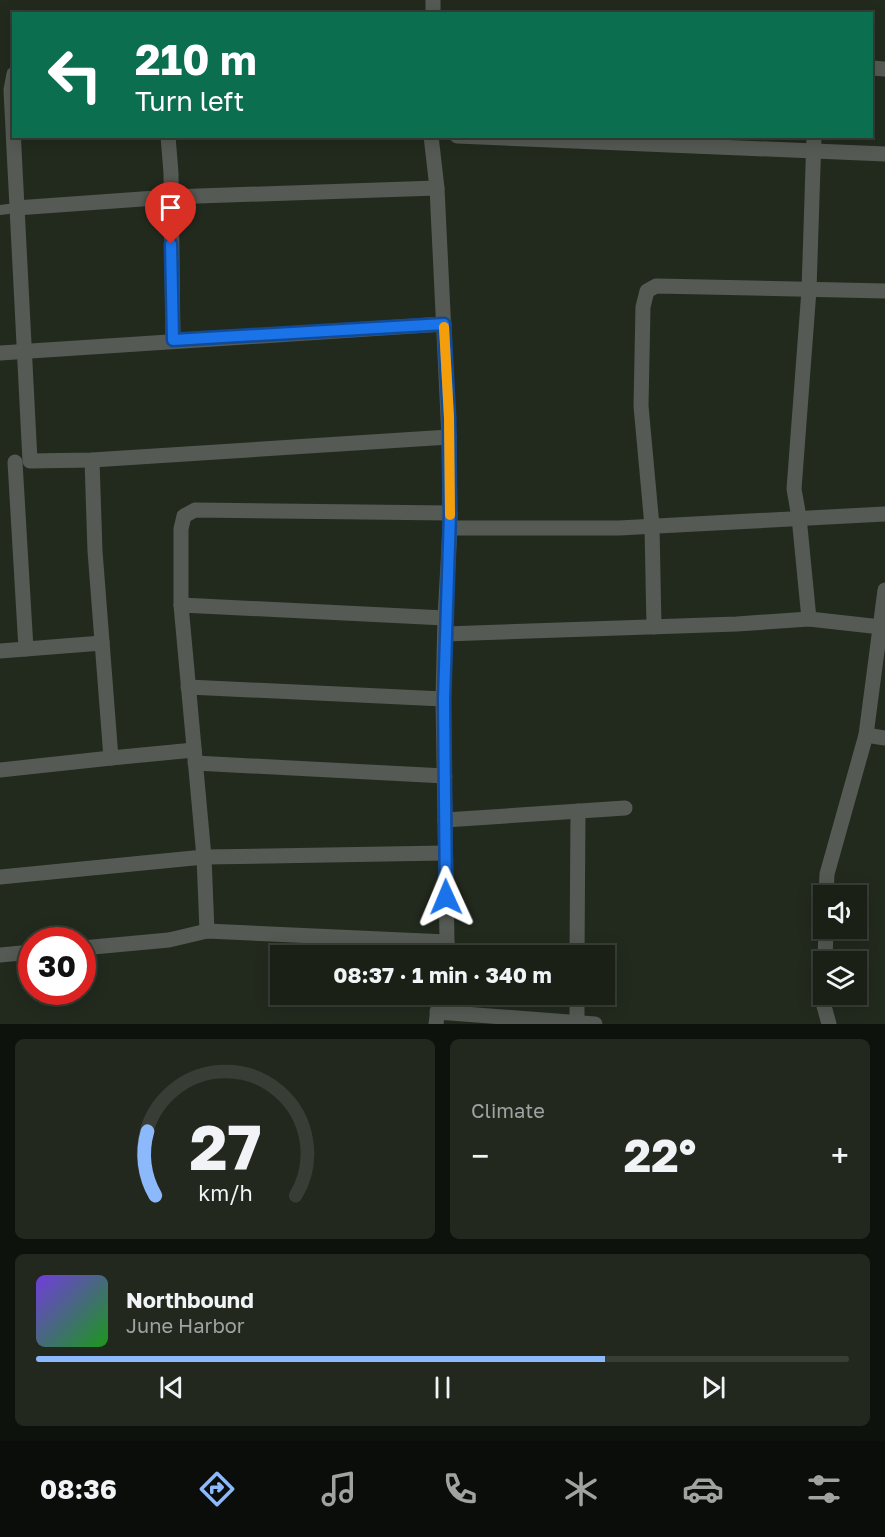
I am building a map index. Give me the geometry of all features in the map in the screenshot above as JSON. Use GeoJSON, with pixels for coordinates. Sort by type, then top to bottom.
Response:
{"type":"FeatureCollection","features":[{"type":"Feature","properties":{"kind":"street"},"geometry":{"type":"LineString","coordinates":[[12,85],[12,114]]}},
{"type":"Feature","properties":{"kind":"street"},"geometry":{"type":"LineString","coordinates":[[13,138],[24,350],[15,462],[26,649]]}},
{"type":"Feature","properties":{"kind":"street"},"geometry":{"type":"LineString","coordinates":[[168,138],[173,340]]}},
{"type":"Feature","properties":{"kind":"street"},"geometry":{"type":"LineString","coordinates":[[431,138],[437,188],[449,437],[450,520],[444,634],[446,945]]}},
{"type":"Feature","properties":{"kind":"street"},"geometry":{"type":"LineString","coordinates":[[559,138],[814,143],[885,154]]}},
{"type":"Feature","properties":{"kind":"street"},"geometry":{"type":"LineString","coordinates":[[809,619],[794,489],[809,290],[814,143]]}},
{"type":"Feature","properties":{"kind":"street"},"geometry":{"type":"LineString","coordinates":[[16,208],[170,197],[437,188]]}},
{"type":"Feature","properties":{"kind":"street"},"geometry":{"type":"LineString","coordinates":[[654,627],[652,526],[641,406],[643,307],[647,291],[656,286],[885,291]]}},
{"type":"Feature","properties":{"kind":"street"},"geometry":{"type":"LineString","coordinates":[[0,353],[444,324]]}},
{"type":"Feature","properties":{"kind":"street"},"geometry":{"type":"LineString","coordinates":[[15,462],[92,460],[449,437]]}},
{"type":"Feature","properties":{"kind":"street"},"geometry":{"type":"LineString","coordinates":[[92,460],[95,551],[111,758]]}},
{"type":"Feature","properties":{"kind":"street"},"geometry":{"type":"LineString","coordinates":[[207,931],[204,857],[181,605],[181,529],[184,516],[195,510],[652,526],[885,514]]}},
{"type":"Feature","properties":{"kind":"street"},"geometry":{"type":"LineString","coordinates":[[826,885],[827,874],[866,735],[885,590]]}},
{"type":"Feature","properties":{"kind":"street"},"geometry":{"type":"LineString","coordinates":[[181,605],[445,618]]}},
{"type":"Feature","properties":{"kind":"street"},"geometry":{"type":"LineString","coordinates":[[444,634],[809,619],[881,627]]}},
{"type":"Feature","properties":{"kind":"street"},"geometry":{"type":"LineString","coordinates":[[0,651],[102,643]]}},
{"type":"Feature","properties":{"kind":"street"},"geometry":{"type":"LineString","coordinates":[[188,687],[444,699]]}},
{"type":"Feature","properties":{"kind":"street"},"geometry":{"type":"LineString","coordinates":[[866,735],[885,738]]}},
{"type":"Feature","properties":{"kind":"street"},"geometry":{"type":"LineString","coordinates":[[0,770],[111,758],[194,756],[445,776]]}},
{"type":"Feature","properties":{"kind":"street"},"geometry":{"type":"LineString","coordinates":[[445,820],[625,808]]}},
{"type":"Feature","properties":{"kind":"street"},"geometry":{"type":"LineString","coordinates":[[577,945],[578,811]]}},
{"type":"Feature","properties":{"kind":"street"},"geometry":{"type":"LineString","coordinates":[[0,877],[204,857],[445,853]]}},
{"type":"Feature","properties":{"kind":"street"},"geometry":{"type":"LineString","coordinates":[[96,947],[169,940],[207,931],[393,945]]}},
{"type":"Feature","properties":{"kind":"street"},"geometry":{"type":"LineString","coordinates":[[0,955],[18,953]]}},
{"type":"Feature","properties":{"kind":"street"},"geometry":{"type":"LineString","coordinates":[[577,1005],[577,1023]]}},
{"type":"Feature","properties":{"kind":"street"},"geometry":{"type":"LineString","coordinates":[[824,1005],[829,1024]]}},
{"type":"Feature","properties":{"kind":"street"},"geometry":{"type":"LineString","coordinates":[[436,1018],[595,1024]]}},
{"type":"Feature","properties":{"kind":"lane"},"geometry":{"type":"LineString","coordinates":[[0,210],[16,208]]}},
{"type":"Feature","properties":{"kind":"slow traffic"},"geometry":{"type":"LineString","coordinates":[[444,327],[449,418],[450,515]]}},
{"type":"Feature","properties":{"kind":"route"},"geometry":{"type":"LineString","coordinates":[[171,244],[173,340],[444,324],[449,418],[450,513],[444,699],[446,897]]}}]}
